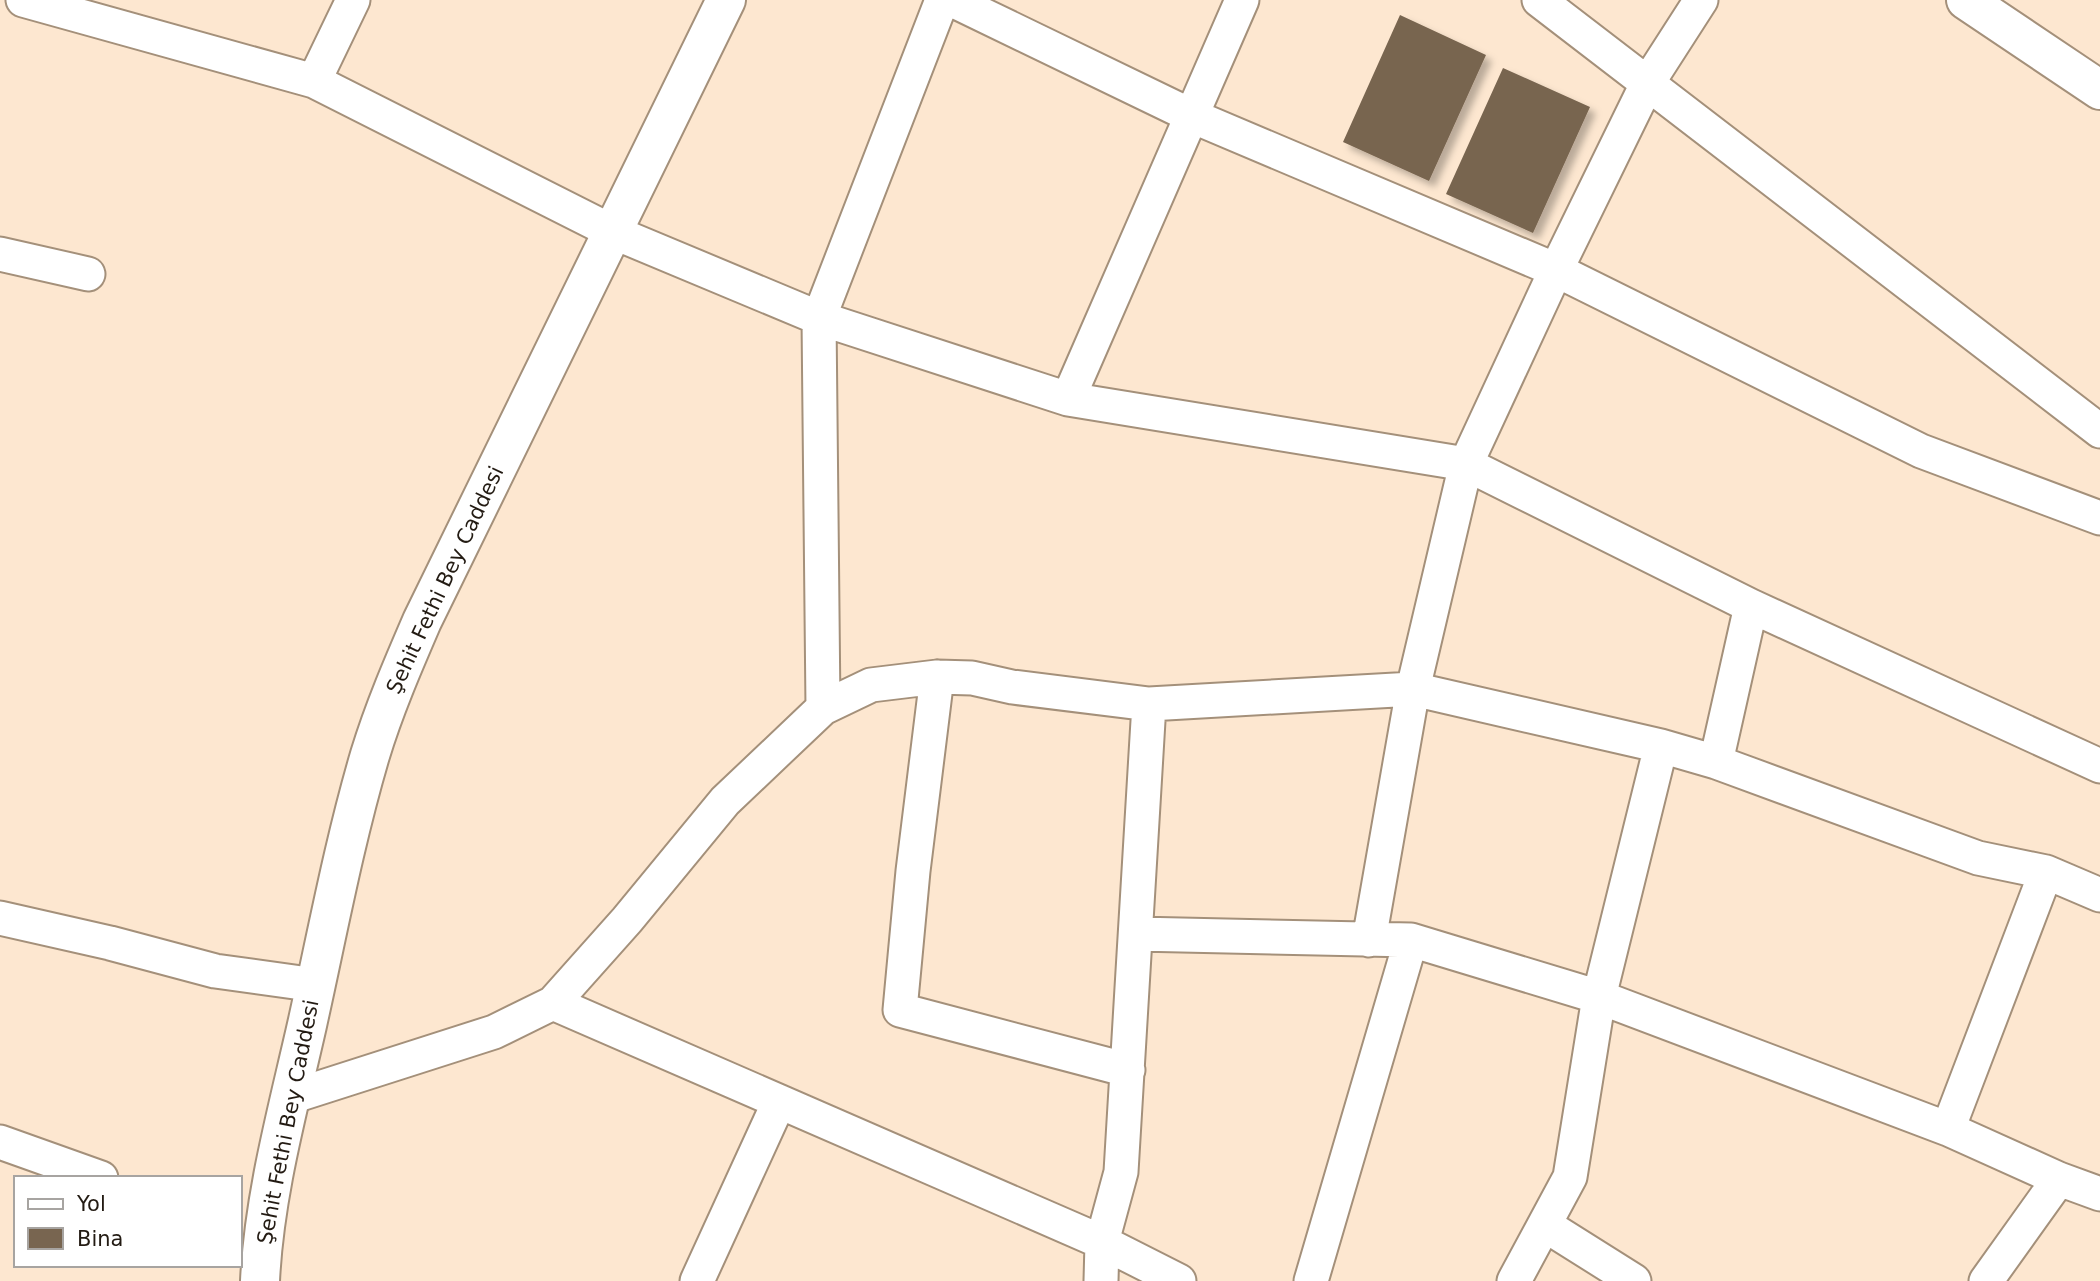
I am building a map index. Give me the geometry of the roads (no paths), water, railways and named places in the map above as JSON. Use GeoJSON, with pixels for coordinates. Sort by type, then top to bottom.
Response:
{"type":"FeatureCollection","features":[{"type":"Feature","properties":{"kind":"street"},"geometry":{"type":"LineString","coordinates":[[23,0],[314,81],[613,232],[819,318],[1068,399],[1466,464],[1751,606],[2100,766]]}},
{"type":"Feature","properties":{"kind":"street"},"geometry":{"type":"LineString","coordinates":[[314,81],[353,0]]}},
{"type":"Feature","properties":{"kind":"street","name":"Şehit Fethi Bey Caddesi"},"geometry":{"type":"LineString","coordinates":[[260,1281],[251,1237],[291,1097],[352,824],[370,755],[393,689],[422,621],[726,0]]}},
{"type":"Feature","properties":{"kind":"street"},"geometry":{"type":"LineString","coordinates":[[823,708],[819,318],[942,0]]}},
{"type":"Feature","properties":{"kind":"street"},"geometry":{"type":"LineString","coordinates":[[952,0],[1192,116],[1556,270],[1921,451],[2100,518]]}},
{"type":"Feature","properties":{"kind":"street"},"geometry":{"type":"LineString","coordinates":[[1068,399],[1242,0]]}},
{"type":"Feature","properties":{"kind":"street"},"geometry":{"type":"LineString","coordinates":[[1539,0],[2100,431]]}},
{"type":"Feature","properties":{"kind":"street"},"geometry":{"type":"LineString","coordinates":[[1369,940],[1413,689],[1466,464],[1556,270],[1647,84],[1701,0]]}},
{"type":"Feature","properties":{"kind":"street"},"geometry":{"type":"LineString","coordinates":[[1966,0],[2100,90]]}},
{"type":"Feature","properties":{"kind":"street"},"geometry":{"type":"LineString","coordinates":[[0,254],[88,274]]}},
{"type":"Feature","properties":{"kind":"street"},"geometry":{"type":"LineString","coordinates":[[1716,762],[1751,606]]}},
{"type":"Feature","properties":{"kind":"street"},"geometry":{"type":"LineString","coordinates":[[937,677],[913,871],[900,1010],[1128,1070]]}},
{"type":"Feature","properties":{"kind":"street"},"geometry":{"type":"LineString","coordinates":[[291,1097],[494,1032],[554,1003],[725,801],[823,708],[872,685],[937,677],[972,678],[1013,687],[1149,704],[1413,689],[1661,746],[1716,762],[1978,858],[2046,872],[2100,895]]}},
{"type":"Feature","properties":{"kind":"street"},"geometry":{"type":"LineString","coordinates":[[1101,1281],[1102,1242],[1121,1172],[1149,704]]}},
{"type":"Feature","properties":{"kind":"street"},"geometry":{"type":"LineString","coordinates":[[1514,1281],[1570,1177],[1599,997],[1661,746]]}},
{"type":"Feature","properties":{"kind":"street"},"geometry":{"type":"LineString","coordinates":[[1948,1129],[2046,872]]}},
{"type":"Feature","properties":{"kind":"street"},"geometry":{"type":"LineString","coordinates":[[0,918],[215,971],[316,985]]}},
{"type":"Feature","properties":{"kind":"street"},"geometry":{"type":"LineString","coordinates":[[1136,934],[1411,940],[1599,997],[1948,1129],[2059,1179],[2100,1194]]}},
{"type":"Feature","properties":{"kind":"street"},"geometry":{"type":"LineString","coordinates":[[1311,1281],[1411,940]]}},
{"type":"Feature","properties":{"kind":"street"},"geometry":{"type":"LineString","coordinates":[[554,1003],[1102,1242],[1180,1281]]}},
{"type":"Feature","properties":{"kind":"street"},"geometry":{"type":"LineString","coordinates":[[697,1281],[779,1102]]}},
{"type":"Feature","properties":{"kind":"street"},"geometry":{"type":"LineString","coordinates":[[0,1142],[95,1176]]}},
{"type":"Feature","properties":{"kind":"street"},"geometry":{"type":"LineString","coordinates":[[1986,1281],[2059,1179]]}},
{"type":"Feature","properties":{"kind":"street"},"geometry":{"type":"LineString","coordinates":[[1545,1225],[1634,1281]]}}]}
